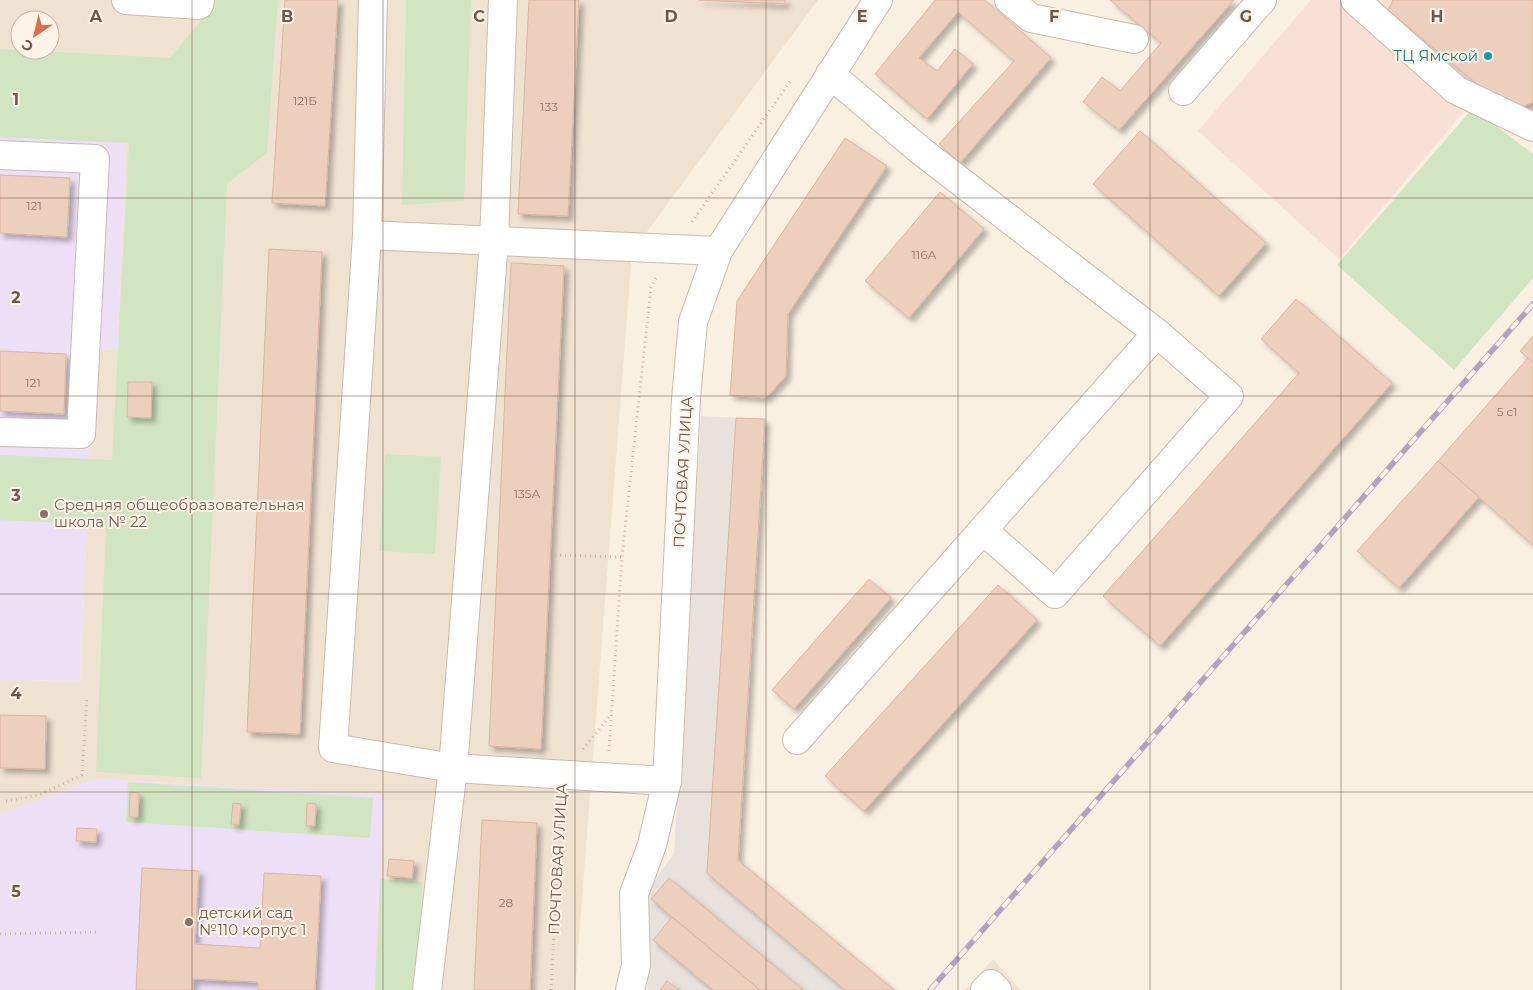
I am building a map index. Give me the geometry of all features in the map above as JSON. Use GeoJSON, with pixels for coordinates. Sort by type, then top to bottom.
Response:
{"type":"FeatureCollection","features":[{"type":"Feature","properties":{"kind":"street"},"geometry":{"type":"LineString","coordinates":[[126,0],[199,5],[200,0]]}},
{"type":"Feature","properties":{"kind":"street"},"geometry":{"type":"LineString","coordinates":[[373,0],[367,235],[333,748],[453,768],[666,781]]}},
{"type":"Feature","properties":{"kind":"street"},"geometry":{"type":"LineString","coordinates":[[427,990],[453,768],[494,241],[503,0]]}},
{"type":"Feature","properties":{"kind":"street","name":"ПОЧТОВАЯ УЛИЦА"},"geometry":{"type":"LineString","coordinates":[[630,990],[636,965],[634,894],[652,845],[666,781],[692,322],[718,250],[878,0]]}},
{"type":"Feature","properties":{"kind":"street"},"geometry":{"type":"LineString","coordinates":[[1009,0],[1031,18],[1134,39]]}},
{"type":"Feature","properties":{"kind":"street"},"geometry":{"type":"LineString","coordinates":[[1355,0],[1456,90],[1533,127]]}},
{"type":"Feature","properties":{"kind":"street"},"geometry":{"type":"LineString","coordinates":[[1184,91],[1258,1]]}},
{"type":"Feature","properties":{"kind":"street"},"geometry":{"type":"LineString","coordinates":[[830,74],[921,151],[1157,333],[1229,396],[1055,594],[983,530]]}},
{"type":"Feature","properties":{"kind":"street"},"geometry":{"type":"LineString","coordinates":[[0,155],[95,159],[81,434],[0,432]]}},
{"type":"Feature","properties":{"kind":"street"},"geometry":{"type":"LineString","coordinates":[[367,235],[718,250]]}},
{"type":"Feature","properties":{"kind":"street"},"geometry":{"type":"LineString","coordinates":[[797,740],[1157,333]]}},
{"type":"Feature","properties":{"kind":"street"},"geometry":{"type":"LineString","coordinates":[[985,990],[991,984],[997,990]]}},
{"type":"Feature","properties":{"kind":"path"},"geometry":{"type":"LineString","coordinates":[[550,555],[622,557]]}},
{"type":"Feature","properties":{"kind":"path"},"geometry":{"type":"LineString","coordinates":[[6,801],[39,794],[82,775],[87,697]]}},
{"type":"Feature","properties":{"kind":"path","name":"ПОЧТОВАЯ УЛИЦА"},"geometry":{"type":"LineString","coordinates":[[551,990],[562,776],[611,714]]}},
{"type":"Feature","properties":{"kind":"path"},"geometry":{"type":"LineString","coordinates":[[0,934],[100,932]]}},
{"type":"Feature","properties":{"kind":"shaded area"},"geometry":{"type":"Polygon","coordinates":[[[0,0],[818,0],[632,252],[575,990],[374,990],[384,795],[96,779],[0,814],[0,679],[80,682],[95,349],[117,350],[130,61],[60,58],[60,10],[10,10],[10,55],[0,55],[0,0]]]}},
{"type":"Feature","properties":{"kind":"shaded area"},"geometry":{"type":"Polygon","coordinates":[[[1311,0],[1533,0],[1533,141],[1473,101],[1339,259],[1198,131],[1311,0]]]}},
{"type":"Feature","properties":{"kind":"shaded area","name":"Средняя общеобразовательная школа № 22"},"geometry":{"type":"Polygon","coordinates":[[[0,55],[10,55],[10,60],[60,60],[60,58],[130,61],[117,350],[95,349],[80,682],[0,679],[0,55]]]}},
{"type":"Feature","properties":{"kind":"shaded area"},"geometry":{"type":"Polygon","coordinates":[[[701,416],[765,419],[738,860],[894,990],[648,990],[632,909],[674,854],[701,416]]]}},
{"type":"Feature","properties":{"kind":"shaded area","name":"детский сад №110 корпус 1"},"geometry":{"type":"Polygon","coordinates":[[[96,779],[384,795],[374,990],[0,990],[0,814],[96,779]]]}},
{"type":"Feature","properties":{"kind":"shaded area"},"geometry":{"type":"Polygon","coordinates":[[[993,959],[1021,990],[965,990],[993,959]]]}},
{"type":"Feature","properties":{"kind":"green space"},"geometry":{"type":"Polygon","coordinates":[[[213,0],[278,0],[267,153],[227,184],[201,778],[96,772],[106,525],[0,520],[0,455],[112,460],[129,143],[0,137],[0,49],[10,50],[10,60],[60,60],[60,52],[170,58],[213,6],[213,0]]]}},
{"type":"Feature","properties":{"kind":"green space"},"geometry":{"type":"Polygon","coordinates":[[[406,0],[471,0],[464,201],[402,205],[406,0]]]}},
{"type":"Feature","properties":{"kind":"green space"},"geometry":{"type":"Polygon","coordinates":[[[1473,108],[1533,154],[1533,278],[1454,370],[1337,265],[1473,108]]]}},
{"type":"Feature","properties":{"kind":"green space"},"geometry":{"type":"Polygon","coordinates":[[[385,454],[441,457],[435,554],[379,551],[385,454]]]}},
{"type":"Feature","properties":{"kind":"green space"},"geometry":{"type":"Polygon","coordinates":[[[128,782],[373,798],[370,838],[126,822],[128,782]]]}},
{"type":"Feature","properties":{"kind":"green space"},"geometry":{"type":"Polygon","coordinates":[[[380,879],[422,882],[418,982],[414,990],[375,990],[380,879]]]}},
{"type":"Feature","properties":{"kind":"building"},"geometry":{"type":"Polygon","coordinates":[[[285,0],[338,0],[325,206],[272,203],[285,0]]]}},
{"type":"Feature","properties":{"kind":"building"},"geometry":{"type":"Polygon","coordinates":[[[529,0],[579,0],[568,216],[518,214],[529,0]]]}},
{"type":"Feature","properties":{"kind":"building"},"geometry":{"type":"Polygon","coordinates":[[[699,0],[785,0],[785,4],[699,0]]]}},
{"type":"Feature","properties":{"kind":"building"},"geometry":{"type":"Polygon","coordinates":[[[935,0],[985,0],[1051,58],[960,163],[939,144],[1014,61],[958,12],[919,58],[937,71],[955,49],[973,64],[927,119],[875,74],[935,0]]]}},
{"type":"Feature","properties":{"kind":"building"},"geometry":{"type":"Polygon","coordinates":[[[1110,0],[1234,0],[1119,130],[1083,102],[1102,77],[1120,91],[1161,43],[1110,0]]]}},
{"type":"Feature","properties":{"kind":"building","name":"ТЦ Ямской"},"geometry":{"type":"Polygon","coordinates":[[[1393,0],[1533,0],[1533,102],[1511,112],[1388,10],[1393,0]]]}},
{"type":"Feature","properties":{"kind":"building"},"geometry":{"type":"Polygon","coordinates":[[[1140,131],[1266,243],[1219,296],[1093,184],[1140,131]]]}},
{"type":"Feature","properties":{"kind":"building"},"geometry":{"type":"Polygon","coordinates":[[[845,138],[887,166],[788,314],[786,376],[766,398],[730,395],[737,301],[845,138]]]}},
{"type":"Feature","properties":{"kind":"building"},"geometry":{"type":"Polygon","coordinates":[[[0,175],[70,178],[67,237],[0,233],[0,175]]]}},
{"type":"Feature","properties":{"kind":"building"},"geometry":{"type":"Polygon","coordinates":[[[940,192],[984,229],[909,318],[865,281],[940,192]]]}},
{"type":"Feature","properties":{"kind":"building"},"geometry":{"type":"Polygon","coordinates":[[[269,249],[322,252],[300,734],[247,732],[269,249]]]}},
{"type":"Feature","properties":{"kind":"building"},"geometry":{"type":"Polygon","coordinates":[[[511,263],[564,266],[541,749],[489,746],[511,263]]]}},
{"type":"Feature","properties":{"kind":"building"},"geometry":{"type":"Polygon","coordinates":[[[1296,299],[1392,383],[1160,646],[1103,596],[1299,373],[1261,339],[1296,299]]]}},
{"type":"Feature","properties":{"kind":"building"},"geometry":{"type":"Polygon","coordinates":[[[1533,336],[1533,363],[1520,351],[1533,336]]]}},
{"type":"Feature","properties":{"kind":"building"},"geometry":{"type":"Polygon","coordinates":[[[0,351],[66,354],[64,414],[0,411],[0,351]]]}},
{"type":"Feature","properties":{"kind":"building"},"geometry":{"type":"Polygon","coordinates":[[[1528,358],[1533,363],[1533,545],[1438,461],[1528,358]]]}},
{"type":"Feature","properties":{"kind":"building"},"geometry":{"type":"Polygon","coordinates":[[[128,382],[152,382],[151,418],[127,417],[128,382]]]}},
{"type":"Feature","properties":{"kind":"building"},"geometry":{"type":"Polygon","coordinates":[[[736,418],[765,419],[738,860],[894,990],[845,990],[707,873],[736,418]]]}},
{"type":"Feature","properties":{"kind":"building"},"geometry":{"type":"Polygon","coordinates":[[[1438,461],[1479,497],[1399,588],[1357,551],[1438,461]]]}},
{"type":"Feature","properties":{"kind":"building"},"geometry":{"type":"Polygon","coordinates":[[[869,579],[891,598],[794,709],[772,690],[869,579]]]}},
{"type":"Feature","properties":{"kind":"building"},"geometry":{"type":"Polygon","coordinates":[[[998,585],[1037,620],[864,811],[825,776],[998,585]]]}},
{"type":"Feature","properties":{"kind":"building"},"geometry":{"type":"Polygon","coordinates":[[[0,715],[46,716],[45,769],[0,768],[0,715]]]}},
{"type":"Feature","properties":{"kind":"building"},"geometry":{"type":"Polygon","coordinates":[[[130,792],[139,793],[138,817],[129,817],[130,792]]]}},
{"type":"Feature","properties":{"kind":"building"},"geometry":{"type":"Polygon","coordinates":[[[233,803],[241,804],[239,825],[231,824],[233,803]]]}},
{"type":"Feature","properties":{"kind":"building"},"geometry":{"type":"Polygon","coordinates":[[[307,803],[316,804],[315,826],[306,826],[307,803]]]}},
{"type":"Feature","properties":{"kind":"building"},"geometry":{"type":"Polygon","coordinates":[[[482,820],[537,823],[530,990],[474,990],[482,820]]]}},
{"type":"Feature","properties":{"kind":"building"},"geometry":{"type":"Polygon","coordinates":[[[77,828],[97,829],[96,842],[76,841],[77,828]]]}},
{"type":"Feature","properties":{"kind":"building"},"geometry":{"type":"Polygon","coordinates":[[[389,859],[414,861],[412,878],[387,876],[389,859]]]}},
{"type":"Feature","properties":{"kind":"building"},"geometry":{"type":"Polygon","coordinates":[[[142,868],[199,871],[195,944],[260,948],[264,873],[321,876],[315,990],[258,990],[258,982],[193,979],[193,990],[136,990],[142,868]]]}},
{"type":"Feature","properties":{"kind":"building"},"geometry":{"type":"Polygon","coordinates":[[[669,878],[803,990],[760,990],[672,917],[651,899],[669,878]]]}},
{"type":"Feature","properties":{"kind":"building"},"geometry":{"type":"Polygon","coordinates":[[[672,917],[760,990],[713,990],[653,940],[672,917]]]}},
{"type":"Feature","properties":{"kind":"building"},"geometry":{"type":"Polygon","coordinates":[[[667,981],[679,990],[660,990],[667,981]]]}},
{"type":"Feature","properties":{"kind":"railway"},"geometry":{"type":"LineString","coordinates":[[930,990],[1533,304]]}},
{"type":"Feature","properties":{"kind":"place","name":"ТЦ Ямской"},"geometry":{"type":"Point","coordinates":[1488,56]}},
{"type":"Feature","properties":{"kind":"place","name":"Средняя общеобразовательная школа № 22"},"geometry":{"type":"Point","coordinates":[44,514]}},
{"type":"Feature","properties":{"kind":"place","name":"детский сад №110 корпус 1"},"geometry":{"type":"Point","coordinates":[189,922]}}]}
